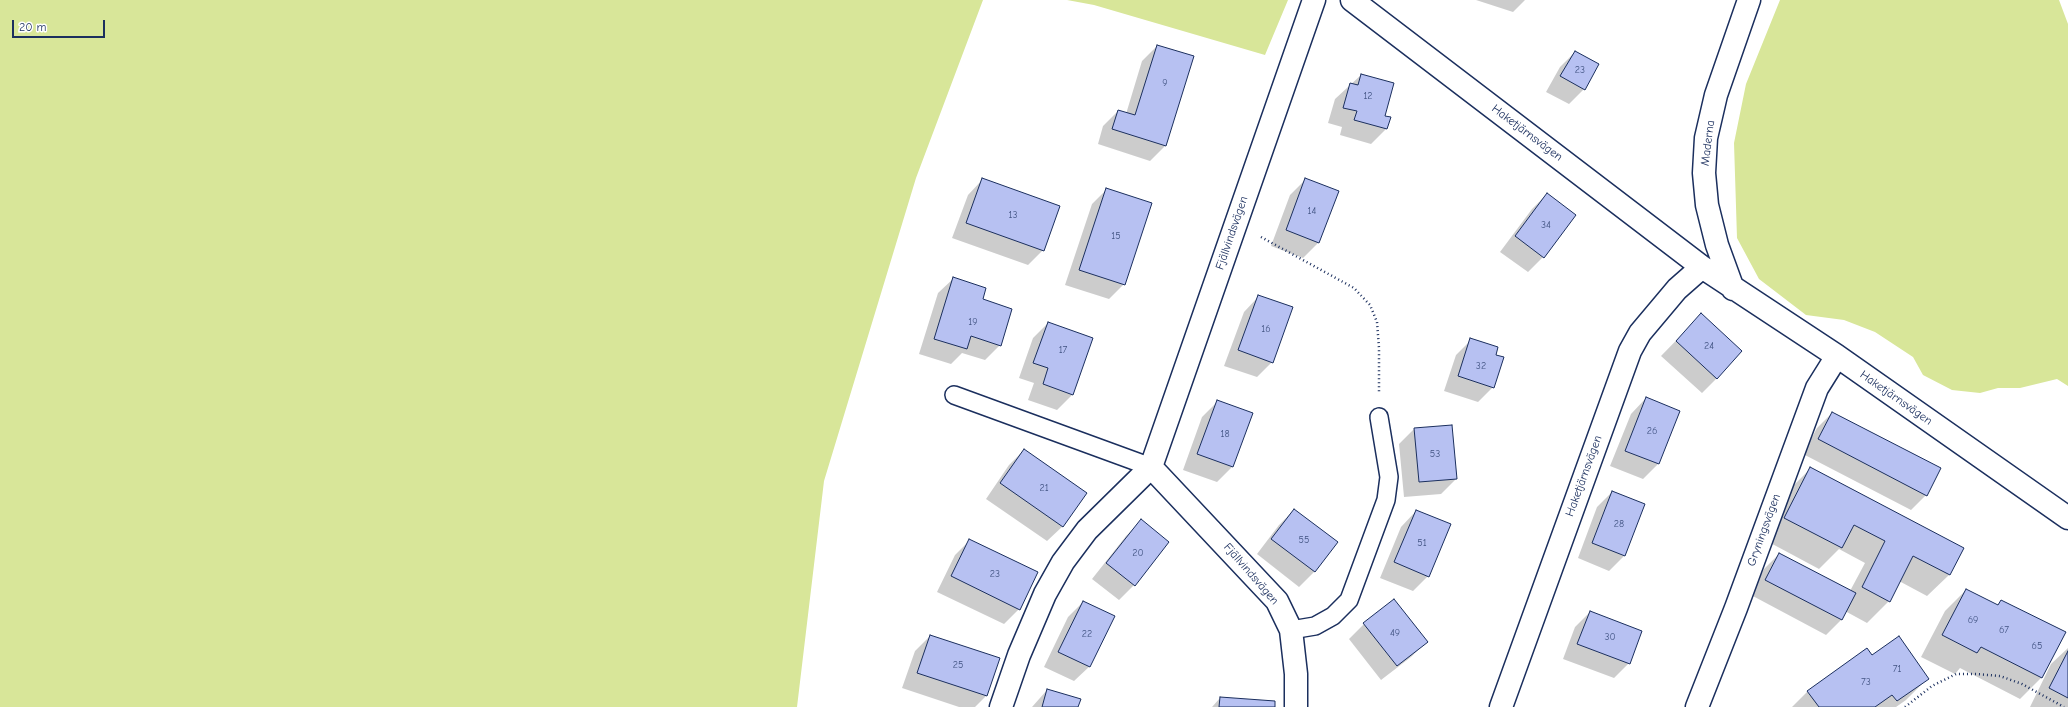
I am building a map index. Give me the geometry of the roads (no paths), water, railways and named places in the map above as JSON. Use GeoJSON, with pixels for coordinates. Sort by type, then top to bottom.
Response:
{"type":"FeatureCollection","features":[{"type":"Feature","properties":{"kind":"street","name":"Fjällvindsvägen"},"geometry":{"type":"LineString","coordinates":[[1001,707],[1019,655],[1045,594],[1063,562],[1088,530],[1151,467],[1314,0]]}},
{"type":"Feature","properties":{"kind":"street","name":"Haketjärnsvägen"},"geometry":{"type":"LineString","coordinates":[[1352,0],[1702,267],[1733,289],[1837,356],[2068,518]]}},
{"type":"Feature","properties":{"kind":"street","name":"Maderna"},"geometry":{"type":"LineString","coordinates":[[1733,289],[1717,245],[1707,205],[1704,173],[1706,138],[1716,96],[1749,0]]}},
{"type":"Feature","properties":{"kind":"street","name":"Haketjärnsvägen"},"geometry":{"type":"LineString","coordinates":[[1501,707],[1630,351],[1640,333],[1677,289],[1702,267]]}},
{"type":"Feature","properties":{"kind":"street","name":"Gryningsvägen"},"geometry":{"type":"LineString","coordinates":[[1697,707],[1736,608],[1817,388],[1837,356]]}},
{"type":"Feature","properties":{"kind":"street","name":"Fjällvindsvägen"},"geometry":{"type":"LineString","coordinates":[[1151,467],[1277,601],[1291,630],[1296,674],[1296,707]]}},
{"type":"Feature","properties":{"kind":"lane"},"geometry":{"type":"LineString","coordinates":[[954,395],[1151,467]]}},
{"type":"Feature","properties":{"kind":"lane"},"geometry":{"type":"LineString","coordinates":[[1291,630],[1315,626],[1333,616],[1349,600],[1386,500],[1389,477],[1379,417]]}}]}
